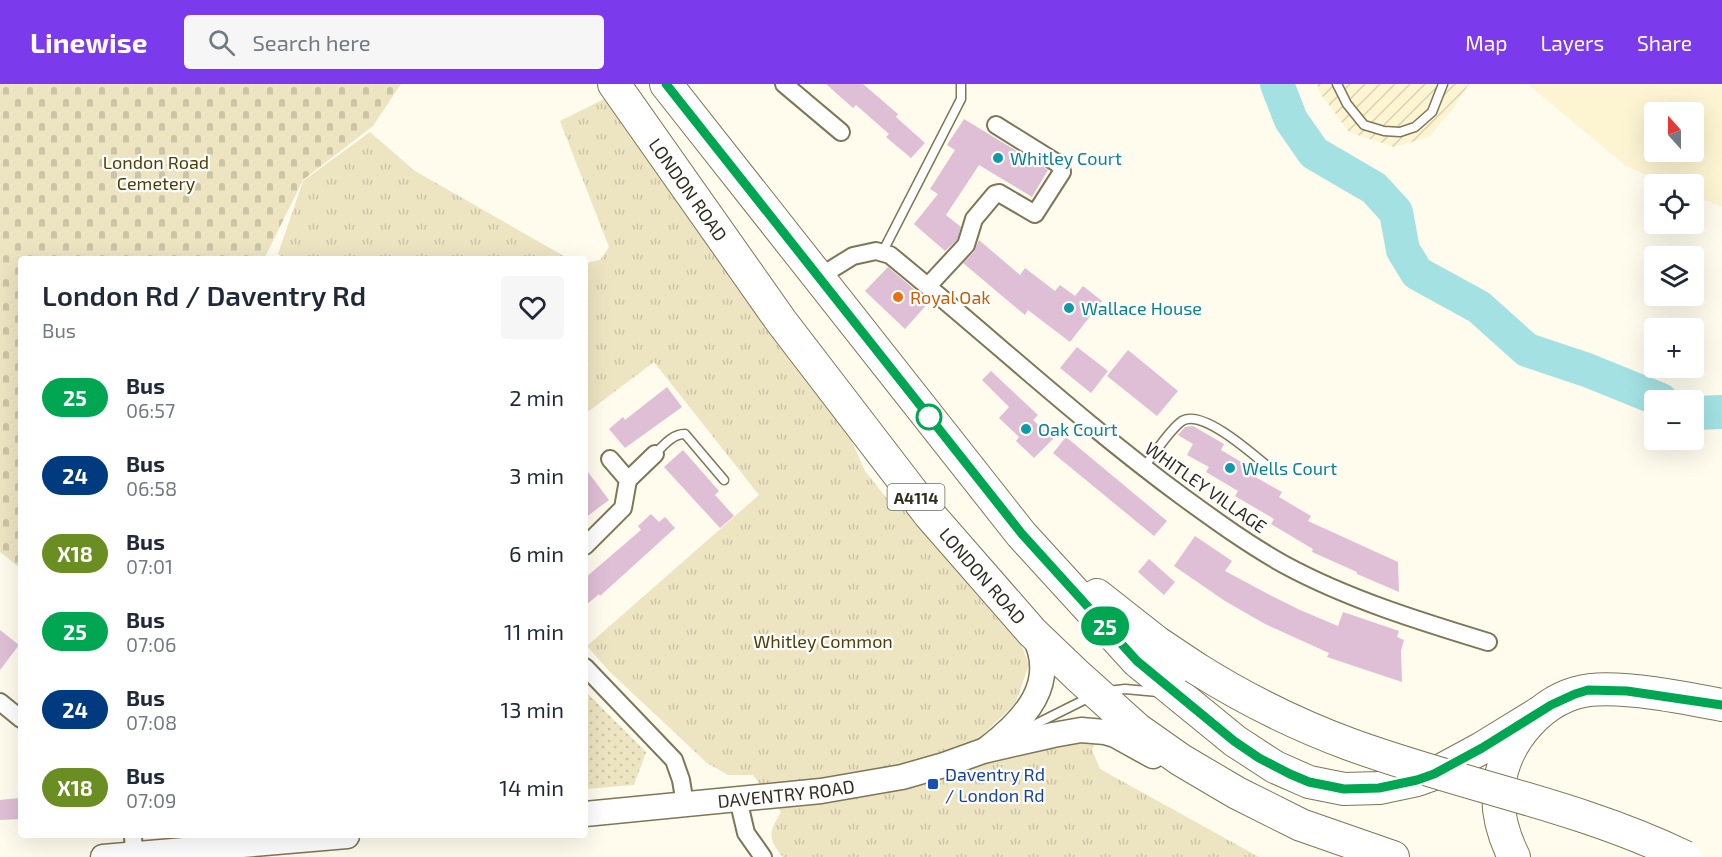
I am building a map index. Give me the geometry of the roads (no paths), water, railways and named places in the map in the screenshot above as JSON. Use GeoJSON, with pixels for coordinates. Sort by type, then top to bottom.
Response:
{"type":"FeatureCollection","features":[{"type":"Feature","properties":{"kind":"highway","name":"LONDON ROAD"},"geometry":{"type":"LineString","coordinates":[[614,84],[781,321],[929,514],[1032,632],[1137,729],[1181,760],[1237,793],[1301,825],[1393,857]]}},
{"type":"Feature","properties":{"kind":"highway"},"geometry":{"type":"LineString","coordinates":[[666,84],[1022,534],[1137,661],[1234,741],[1259,758],[1290,774],[1326,786],[1363,790],[1397,785],[1434,774],[1575,694],[1602,689],[1722,705]]}},
{"type":"Feature","properties":{"kind":"highway"},"geometry":{"type":"LineString","coordinates":[[1022,534],[1158,643],[1194,667],[1273,712],[1350,744],[1588,818],[1685,857]]}},
{"type":"Feature","properties":{"kind":"highway"},"geometry":{"type":"LineString","coordinates":[[1514,857],[1502,827],[1499,812],[1499,787],[1508,753],[1539,713]]}},
{"type":"Feature","properties":{"kind":"street"},"geometry":{"type":"LineString","coordinates":[[784,84],[841,132]]}},
{"type":"Feature","properties":{"kind":"street"},"geometry":{"type":"LineString","coordinates":[[928,286],[966,245],[974,219],[994,194],[999,193],[1035,214],[1062,172],[1057,163],[996,125]]}},
{"type":"Feature","properties":{"kind":"street"},"geometry":{"type":"LineString","coordinates":[[819,277],[853,256],[876,251],[882,253]]}},
{"type":"Feature","properties":{"kind":"street","name":"WHITLEY VILLAGE"},"geometry":{"type":"LineString","coordinates":[[882,253],[890,255],[928,286],[1143,468],[1229,530],[1285,565],[1340,591],[1488,642]]}},
{"type":"Feature","properties":{"kind":"street"},"geometry":{"type":"LineString","coordinates":[[588,543],[623,508],[628,480],[655,454]]}},
{"type":"Feature","properties":{"kind":"street"},"geometry":{"type":"LineString","coordinates":[[610,459],[628,480]]}},
{"type":"Feature","properties":{"kind":"street","name":"DAVENTRY ROAD"},"geometry":{"type":"LineString","coordinates":[[983,751],[1019,721],[1032,704],[1038,691],[1042,676],[1042,660],[1039,645],[1032,632]]}},
{"type":"Feature","properties":{"kind":"street"},"geometry":{"type":"LineString","coordinates":[[588,670],[674,760],[681,780],[685,804]]}},
{"type":"Feature","properties":{"kind":"street"},"geometry":{"type":"LineString","coordinates":[[0,702],[18,717]]}},
{"type":"Feature","properties":{"kind":"street","name":"DAVENTRY ROAD"},"geometry":{"type":"LineString","coordinates":[[588,814],[821,791],[902,777],[983,751],[1081,730],[1105,732],[1125,739],[1203,786],[1301,825]]}},
{"type":"Feature","properties":{"kind":"street"},"geometry":{"type":"LineString","coordinates":[[738,799],[746,833],[763,857]]}},
{"type":"Feature","properties":{"kind":"street"},"geometry":{"type":"LineString","coordinates":[[103,857],[133,845],[214,852],[330,838]]}},
{"type":"Feature","properties":{"kind":"lane"},"geometry":{"type":"LineString","coordinates":[[882,253],[961,99],[961,84]]}},
{"type":"Feature","properties":{"kind":"lane"},"geometry":{"type":"LineString","coordinates":[[1337,84],[1347,105],[1364,125],[1384,131],[1400,132],[1414,127],[1432,112],[1443,84]]}},
{"type":"Feature","properties":{"kind":"lane"},"geometry":{"type":"LineString","coordinates":[[1143,468],[1175,428],[1188,418],[1196,419],[1224,433],[1272,470]]}},
{"type":"Feature","properties":{"kind":"lane"},"geometry":{"type":"LineString","coordinates":[[655,454],[671,439],[679,434],[685,434],[724,480]]}},
{"type":"Feature","properties":{"kind":"lane"},"geometry":{"type":"LineString","coordinates":[[983,751],[1097,694],[1125,689],[1151,691],[1180,699],[1201,713]]}},
{"type":"Feature","properties":{"kind":"waterway"},"geometry":{"type":"LineString","coordinates":[[1277,84],[1291,120],[1314,153],[1374,188],[1396,212],[1403,250],[1417,273],[1479,307],[1527,350],[1587,370],[1644,393]]}},
{"type":"Feature","properties":{"kind":"waterway"},"geometry":{"type":"LineString","coordinates":[[1704,413],[1722,412]]}},
{"type":"Feature","properties":{"kind":"place","name":"Whitley Court"},"geometry":{"type":"Point","coordinates":[998,158]}},
{"type":"Feature","properties":{"kind":"place","name":"Royal Oak"},"geometry":{"type":"Point","coordinates":[898,297]}},
{"type":"Feature","properties":{"kind":"place","name":"Wallace House"},"geometry":{"type":"Point","coordinates":[1069,308]}},
{"type":"Feature","properties":{"kind":"place","name":"Oak Court"},"geometry":{"type":"Point","coordinates":[1026,429]}},
{"type":"Feature","properties":{"kind":"place","name":"Wells Court"},"geometry":{"type":"Point","coordinates":[1230,468]}},
{"type":"Feature","properties":{"kind":"place","name":"Daventry Rd / London Rd"},"geometry":{"type":"Point","coordinates":[933,784]}},
{"type":"Feature","properties":{"kind":"park label","name":"London Road Cemetery"},"geometry":{"type":"Point","coordinates":[156,172]}},
{"type":"Feature","properties":{"kind":"park label","name":"Whitley Common"},"geometry":{"type":"Point","coordinates":[823,641]}}]}
